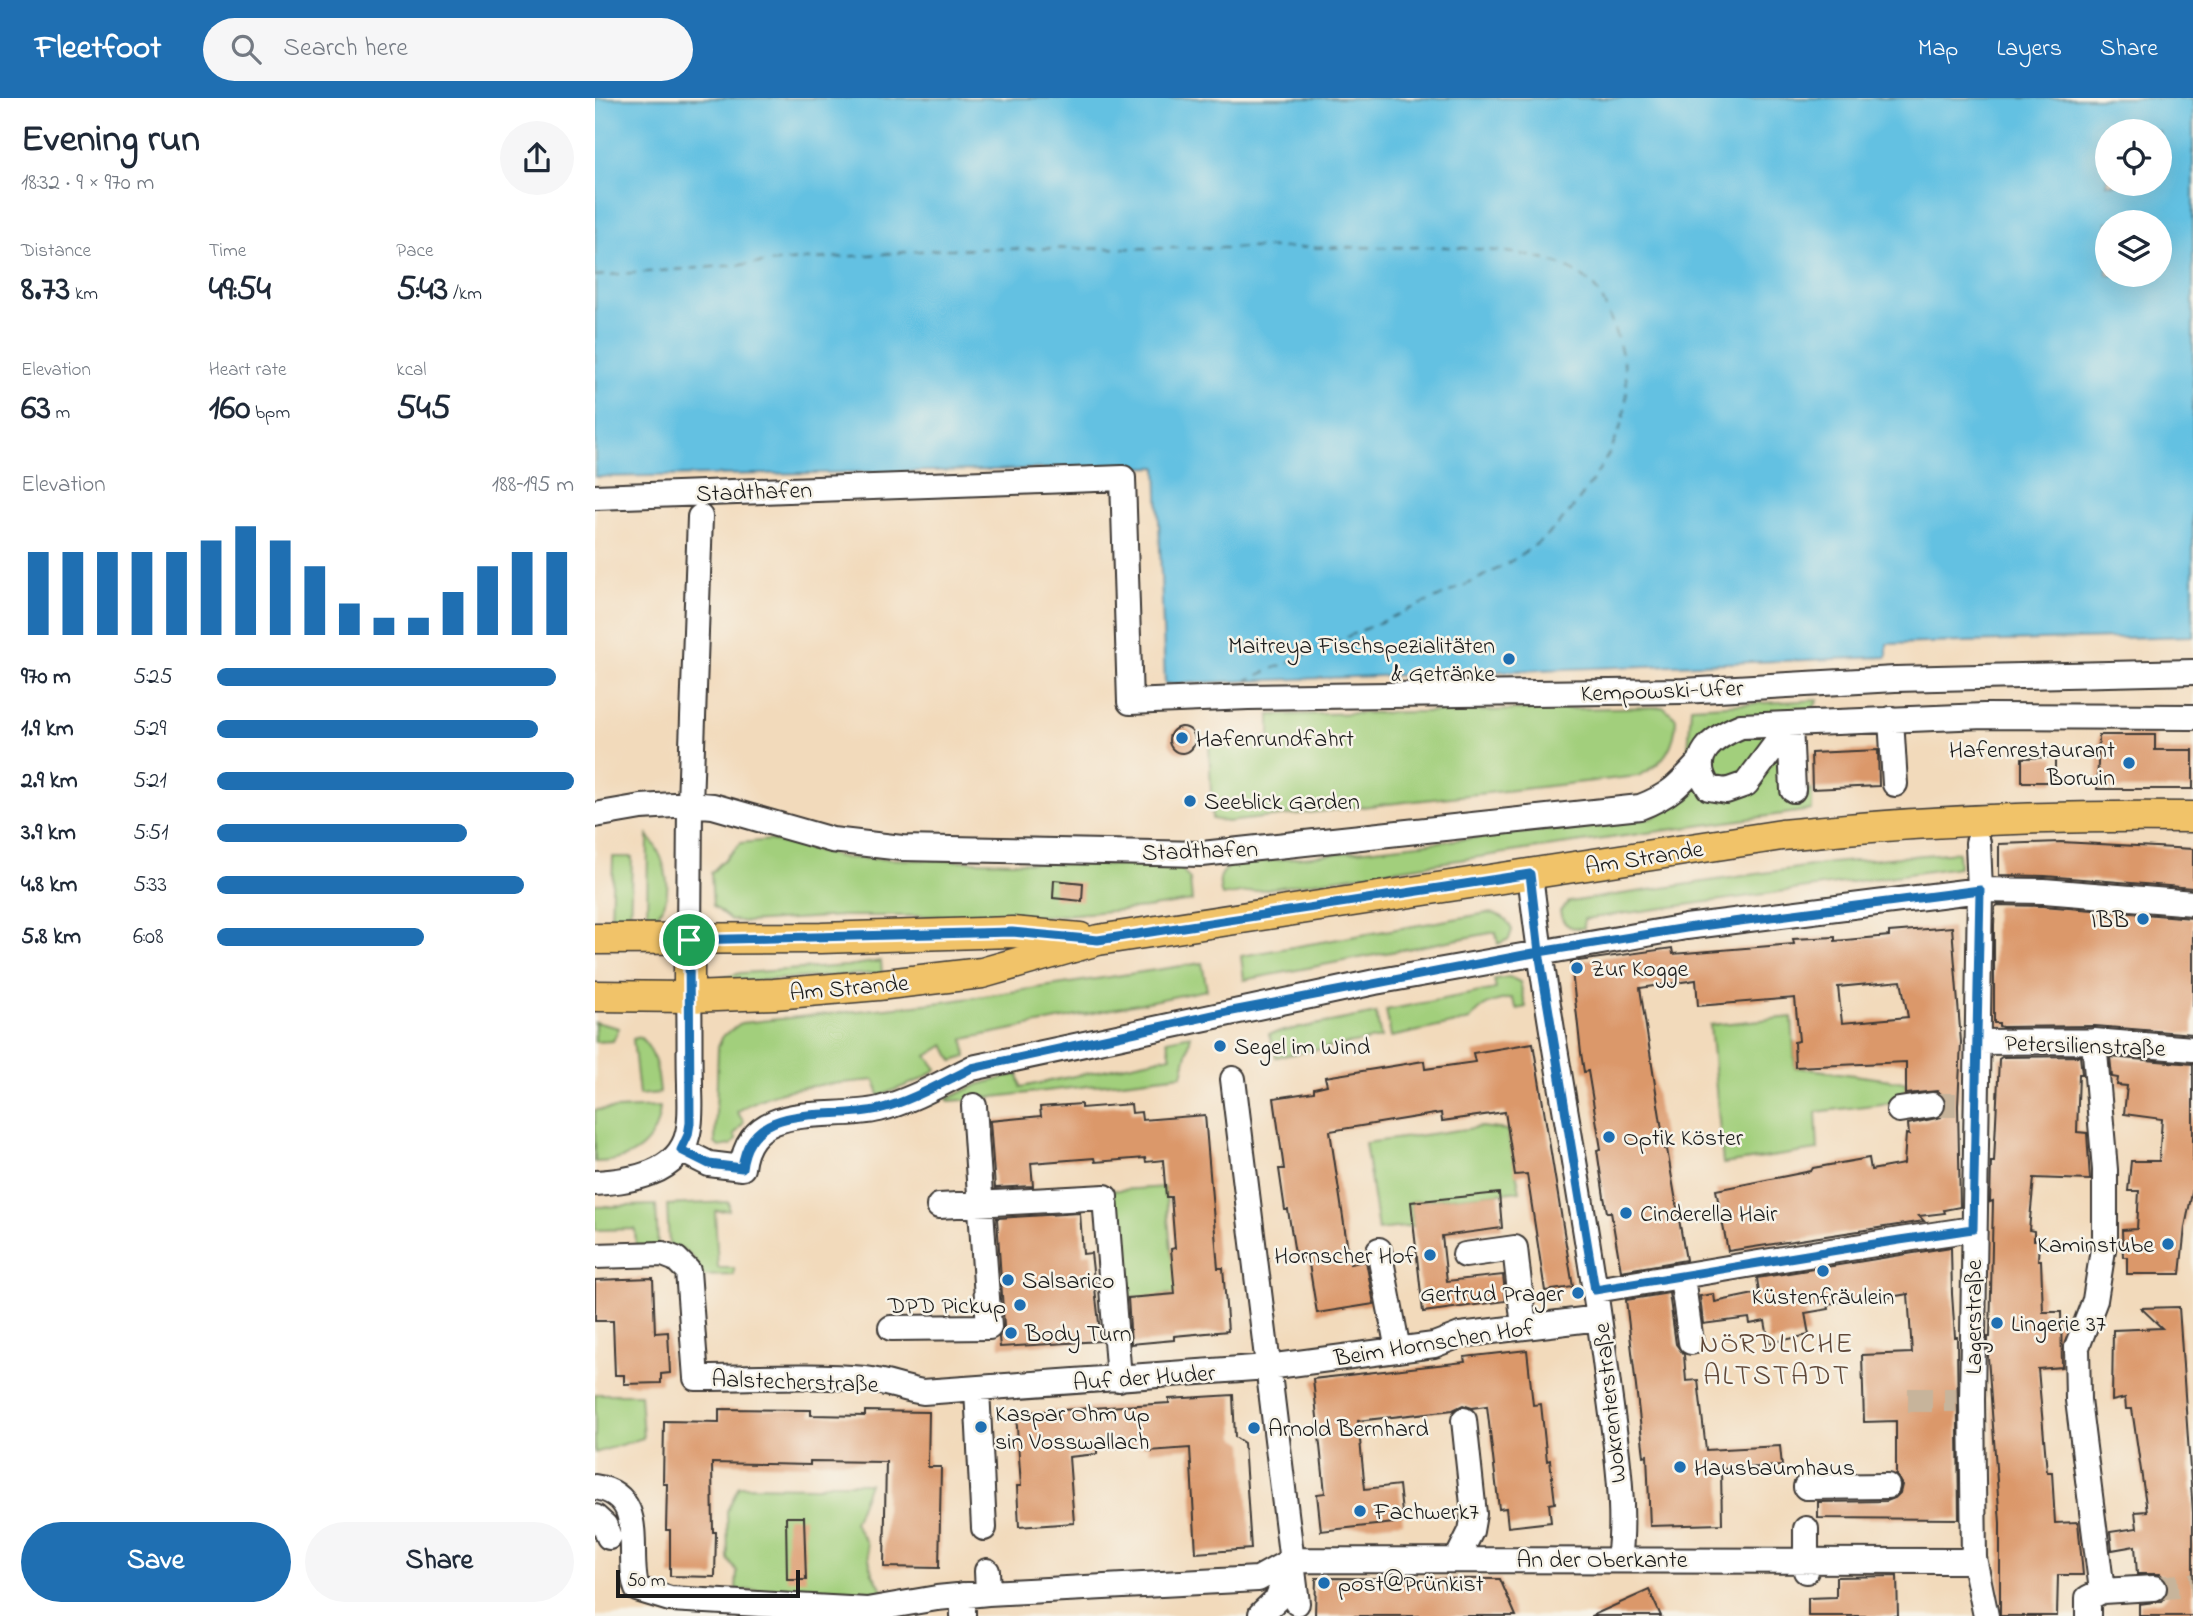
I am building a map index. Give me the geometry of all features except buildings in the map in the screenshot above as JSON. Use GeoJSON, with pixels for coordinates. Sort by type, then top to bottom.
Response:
{"type":"FeatureCollection","features":[{"type":"Feature","properties":{"kind":"main road","name":"Am Strande"},"geometry":{"type":"LineString","coordinates":[[595,996],[689,997],[852,987],[982,972],[1098,940],[1782,835],[1874,826],[2040,817],[2193,817]]}},
{"type":"Feature","properties":{"kind":"main road","name":"Am Strande"},"geometry":{"type":"LineString","coordinates":[[595,939],[689,940],[1012,932],[1098,940]]}},
{"type":"Feature","properties":{"kind":"main road"},"geometry":{"type":"LineString","coordinates":[[689,940],[689,997]]}},
{"type":"Feature","properties":{"kind":"street","name":"Stadthafen"},"geometry":{"type":"LineString","coordinates":[[595,497],[1123,478],[1130,702]]}},
{"type":"Feature","properties":{"kind":"street"},"geometry":{"type":"LineString","coordinates":[[689,940],[690,804],[700,517]]}},
{"type":"Feature","properties":{"kind":"street","name":"Kempowski-Ufer"},"geometry":{"type":"LineString","coordinates":[[1130,702],[1248,697],[1683,691],[1895,679],[2193,673]]}},
{"type":"Feature","properties":{"kind":"street","name":"Kempowski-Ufer"},"geometry":{"type":"LineString","coordinates":[[1699,763],[1702,755],[1720,734],[1741,726],[1984,716],[2193,717]]}},
{"type":"Feature","properties":{"kind":"street"},"geometry":{"type":"LineString","coordinates":[[1891,719],[1895,784]]}},
{"type":"Feature","properties":{"kind":"street"},"geometry":{"type":"LineString","coordinates":[[1699,763],[1702,777],[1709,788],[1726,791],[1747,784],[1790,725]]}},
{"type":"Feature","properties":{"kind":"street"},"geometry":{"type":"LineString","coordinates":[[1790,725],[1793,790]]}},
{"type":"Feature","properties":{"kind":"street","name":"Stadthafen"},"geometry":{"type":"LineString","coordinates":[[595,815],[641,807],[690,804],[713,806],[832,840],[902,848],[1202,854],[1640,807],[1661,799],[1699,763]]}},
{"type":"Feature","properties":{"kind":"street","name":"Lagerstraße"},"geometry":{"type":"LineString","coordinates":[[1978,843],[1980,890],[1977,1042],[1967,1105],[1973,1229],[1964,1400],[1975,1558],[1986,1616]]}},
{"type":"Feature","properties":{"kind":"street","name":"Wokrenterstraße"},"geometry":{"type":"LineString","coordinates":[[1530,874],[1539,952],[1599,1318],[1615,1445],[1622,1536],[1619,1560]]}},
{"type":"Feature","properties":{"kind":"street"},"geometry":{"type":"LineString","coordinates":[[681,1150],[709,1164],[742,1168],[748,1142],[760,1129],[773,1122],[808,1115],[855,1114],[881,1109],[972,1068],[1227,1012],[1539,952],[1686,928],[1980,890],[2044,891],[2193,903]]}},
{"type":"Feature","properties":{"kind":"street"},"geometry":{"type":"LineString","coordinates":[[595,1183],[637,1178],[663,1167],[681,1150],[690,1123],[689,997]]}},
{"type":"Feature","properties":{"kind":"street"},"geometry":{"type":"LineString","coordinates":[[2094,1041],[2105,1170],[2105,1237],[2095,1300],[2077,1347],[2077,1360],[2078,1400],[2102,1591]]}},
{"type":"Feature","properties":{"kind":"street","name":"Petersilienstraße"},"geometry":{"type":"LineString","coordinates":[[1977,1042],[2094,1041],[2193,1049]]}},
{"type":"Feature","properties":{"kind":"street"},"geometry":{"type":"LineString","coordinates":[[1233,1079],[1297,1603]]}},
{"type":"Feature","properties":{"kind":"street"},"geometry":{"type":"LineString","coordinates":[[1899,1110],[1932,1105]]}},
{"type":"Feature","properties":{"kind":"street"},"geometry":{"type":"LineString","coordinates":[[891,1328],[989,1326],[974,1106]]}},
{"type":"Feature","properties":{"kind":"street"},"geometry":{"type":"LineString","coordinates":[[939,1206],[1105,1197],[1119,1379]]}},
{"type":"Feature","properties":{"kind":"street"},"geometry":{"type":"LineString","coordinates":[[1595,1290],[1973,1229]]}},
{"type":"Feature","properties":{"kind":"street"},"geometry":{"type":"LineString","coordinates":[[1465,1255],[1515,1248],[1524,1327]]}},
{"type":"Feature","properties":{"kind":"street"},"geometry":{"type":"LineString","coordinates":[[1379,1250],[1398,1350]]}},
{"type":"Feature","properties":{"kind":"street","name":"Aalstecherstraße"},"geometry":{"type":"LineString","coordinates":[[595,1256],[663,1254],[676,1259],[688,1271],[696,1378],[845,1378],[880,1382],[923,1392],[977,1390]]}},
{"type":"Feature","properties":{"kind":"street"},"geometry":{"type":"LineString","coordinates":[[1682,1277],[1692,1342]]}},
{"type":"Feature","properties":{"kind":"street","name":"Beim Hornschen Hof"},"geometry":{"type":"LineString","coordinates":[[1268,1367],[1434,1345],[1460,1335],[1599,1318]]}},
{"type":"Feature","properties":{"kind":"street","name":"Auf der Huder"},"geometry":{"type":"LineString","coordinates":[[977,1390],[1268,1367]]}},
{"type":"Feature","properties":{"kind":"street"},"geometry":{"type":"LineString","coordinates":[[977,1390],[986,1559]]}},
{"type":"Feature","properties":{"kind":"street"},"geometry":{"type":"LineString","coordinates":[[1457,1559],[1471,1531],[1474,1514],[1464,1420]]}},
{"type":"Feature","properties":{"kind":"street"},"geometry":{"type":"LineString","coordinates":[[1807,1487],[1887,1486]]}},
{"type":"Feature","properties":{"kind":"street","name":"An der Oberkante"},"geometry":{"type":"LineString","coordinates":[[595,1487],[614,1494],[624,1504],[631,1518],[641,1586],[670,1599],[867,1610],[963,1605],[986,1559],[1258,1579],[1292,1560],[1619,1560],[1806,1565],[1962,1561],[1975,1558]]}},
{"type":"Feature","properties":{"kind":"street"},"geometry":{"type":"LineString","coordinates":[[1806,1529],[1806,1565]]}},
{"type":"Feature","properties":{"kind":"street"},"geometry":{"type":"LineString","coordinates":[[1261,1614],[1277,1599],[1292,1560]]}},
{"type":"Feature","properties":{"kind":"street"},"geometry":{"type":"LineString","coordinates":[[2088,1616],[2088,1598],[2102,1591],[2154,1588]]}},
{"type":"Feature","properties":{"kind":"green space"},"geometry":{"type":"Polygon","coordinates":[[[1818,700],[1788,754],[1789,791],[1812,789],[1812,810],[1222,896],[1220,879],[1231,865],[1652,818],[1685,798],[1691,707],[1818,700]]]}},
{"type":"Feature","properties":{"kind":"green space"},"geometry":{"type":"Polygon","coordinates":[[[1664,707],[1676,718],[1671,746],[1661,760],[1638,776],[1227,822],[1212,819],[1209,741],[1270,738],[1270,715],[1664,707]]]}},
{"type":"Feature","properties":{"kind":"green space"},"geometry":{"type":"Polygon","coordinates":[[[648,835],[665,869],[667,893],[664,904],[647,922],[648,835]]]}},
{"type":"Feature","properties":{"kind":"green space"},"geometry":{"type":"Polygon","coordinates":[[[770,840],[845,858],[1179,866],[1190,880],[1192,901],[1051,916],[843,916],[747,922],[731,920],[713,906],[711,873],[741,843],[770,840]]]}},
{"type":"Feature","properties":{"kind":"green space"},"geometry":{"type":"Polygon","coordinates":[[[1958,852],[1959,867],[1584,919],[1584,928],[1567,925],[1560,911],[1569,902],[1831,863],[1958,852]]]}},
{"type":"Feature","properties":{"kind":"green space"},"geometry":{"type":"Polygon","coordinates":[[[613,857],[632,857],[630,921],[611,921],[613,857]]]}},
{"type":"Feature","properties":{"kind":"green space"},"geometry":{"type":"Polygon","coordinates":[[[1488,913],[1500,915],[1508,922],[1512,930],[1509,939],[1498,944],[1496,932],[1244,980],[1241,956],[1488,913]]]}},
{"type":"Feature","properties":{"kind":"green space"},"geometry":{"type":"Polygon","coordinates":[[[881,961],[882,973],[717,983],[718,979],[741,973],[881,961]]]}},
{"type":"Feature","properties":{"kind":"green space"},"geometry":{"type":"Polygon","coordinates":[[[1202,963],[1207,990],[964,1039],[966,1057],[953,1061],[945,1045],[927,1056],[937,1069],[920,1080],[879,1096],[875,1080],[803,1087],[769,1096],[737,1112],[744,1122],[734,1135],[737,1139],[731,1145],[719,1147],[715,1143],[718,1047],[723,1036],[741,1023],[944,1002],[1202,963]]]}},
{"type":"Feature","properties":{"kind":"green space"},"geometry":{"type":"Polygon","coordinates":[[[1509,977],[1520,982],[1526,1007],[1517,1009],[1512,998],[1499,1000],[1488,1004],[1470,1020],[1391,1037],[1386,1010],[1496,989],[1494,979],[1509,977]]]}},
{"type":"Feature","properties":{"kind":"green space"},"geometry":{"type":"Polygon","coordinates":[[[1376,1013],[1381,1038],[1276,1057],[1269,1034],[1376,1013]]]}},
{"type":"Feature","properties":{"kind":"green space"},"geometry":{"type":"Polygon","coordinates":[[[1792,1017],[1795,1067],[1905,1082],[1907,1101],[1816,1112],[1818,1150],[1723,1164],[1710,1025],[1792,1017]]]}},
{"type":"Feature","properties":{"kind":"green space"},"geometry":{"type":"Polygon","coordinates":[[[595,1022],[619,1028],[613,1041],[595,1042],[595,1022]]]}},
{"type":"Feature","properties":{"kind":"green space"},"geometry":{"type":"Polygon","coordinates":[[[1191,1035],[1182,1075],[977,1099],[947,1099],[977,1085],[1018,1074],[1021,1087],[1171,1056],[1167,1040],[1191,1035]]]}},
{"type":"Feature","properties":{"kind":"green space"},"geometry":{"type":"Polygon","coordinates":[[[640,1037],[653,1056],[660,1093],[639,1095],[633,1039],[640,1037]]]}},
{"type":"Feature","properties":{"kind":"green space"},"geometry":{"type":"Polygon","coordinates":[[[660,1107],[654,1132],[640,1149],[620,1159],[595,1162],[595,1110],[660,1107]]]}},
{"type":"Feature","properties":{"kind":"green space"},"geometry":{"type":"Polygon","coordinates":[[[1481,1127],[1507,1130],[1520,1191],[1411,1202],[1413,1226],[1378,1230],[1365,1143],[1481,1127]]]}},
{"type":"Feature","properties":{"kind":"green space"},"geometry":{"type":"Polygon","coordinates":[[[1165,1187],[1172,1258],[1184,1302],[1170,1294],[1160,1295],[1160,1300],[1136,1302],[1134,1297],[1113,1298],[1105,1191],[1165,1187]]]}},
{"type":"Feature","properties":{"kind":"green space"},"geometry":{"type":"Polygon","coordinates":[[[729,1202],[729,1210],[715,1211],[718,1268],[734,1268],[734,1275],[701,1276],[690,1255],[669,1245],[667,1205],[729,1202]]]}},
{"type":"Feature","properties":{"kind":"green space"},"geometry":{"type":"Polygon","coordinates":[[[656,1205],[658,1246],[636,1246],[635,1229],[595,1230],[595,1207],[656,1205]]]}},
{"type":"Feature","properties":{"kind":"green space"},"geometry":{"type":"Polygon","coordinates":[[[595,1394],[640,1394],[643,1438],[595,1453],[595,1394]]]}},
{"type":"Feature","properties":{"kind":"green space"},"geometry":{"type":"Polygon","coordinates":[[[830,1483],[869,1483],[854,1523],[866,1542],[872,1573],[886,1595],[736,1590],[737,1572],[728,1559],[727,1511],[739,1486],[818,1487],[830,1483]]]}},
{"type":"Feature","properties":{"kind":"water"},"geometry":{"type":"Polygon","coordinates":[[[595,98],[2193,98],[2193,636],[1887,644],[1887,657],[1165,684],[1157,467],[595,477],[595,98]]]}},
{"type":"Feature","properties":{"kind":"ferry route"},"geometry":{"type":"LineString","coordinates":[[595,276],[946,249],[1446,247],[1543,259],[1578,274],[1592,285],[1604,303],[1617,338],[1626,380],[1626,399],[1618,434],[1610,451],[1588,487],[1564,518],[1535,545],[1489,573],[1247,680]]}},
{"type":"Feature","properties":{"kind":"tunnel"},"geometry":{"type":"LineString","coordinates":[[1932,1105],[1958,1105]]}},
{"type":"Feature","properties":{"kind":"tunnel"},"geometry":{"type":"LineString","coordinates":[[1908,1400],[1956,1400]]}},
{"type":"Feature","properties":{"kind":"tunnel"},"geometry":{"type":"LineString","coordinates":[[2154,1588],[2193,1585]]}},
{"type":"Feature","properties":{"kind":"place","name":"Maitreya Fischspezialitäten & Getränke"},"geometry":{"type":"Point","coordinates":[1509,659]}},
{"type":"Feature","properties":{"kind":"place","name":"Hafenrundfahrt"},"geometry":{"type":"Point","coordinates":[1182,738]}},
{"type":"Feature","properties":{"kind":"place","name":"Hafenrestaurant Borwin"},"geometry":{"type":"Point","coordinates":[2129,763]}},
{"type":"Feature","properties":{"kind":"place","name":"Seeblick Garden"},"geometry":{"type":"Point","coordinates":[1190,801]}},
{"type":"Feature","properties":{"kind":"place","name":"IBB"},"geometry":{"type":"Point","coordinates":[2143,919]}},
{"type":"Feature","properties":{"kind":"place","name":"Zur Kogge"},"geometry":{"type":"Point","coordinates":[1577,968]}},
{"type":"Feature","properties":{"kind":"place","name":"Segel im Wind"},"geometry":{"type":"Point","coordinates":[1220,1046]}},
{"type":"Feature","properties":{"kind":"place","name":"Optik Köster"},"geometry":{"type":"Point","coordinates":[1609,1137]}},
{"type":"Feature","properties":{"kind":"place","name":"Cinderella Hair"},"geometry":{"type":"Point","coordinates":[1626,1213]}},
{"type":"Feature","properties":{"kind":"place","name":"Kaminstube"},"geometry":{"type":"Point","coordinates":[2168,1244]}},
{"type":"Feature","properties":{"kind":"place","name":"Hornscher Hof"},"geometry":{"type":"Point","coordinates":[1430,1255]}},
{"type":"Feature","properties":{"kind":"place","name":"Küstenfräulein"},"geometry":{"type":"Point","coordinates":[1823,1271]}},
{"type":"Feature","properties":{"kind":"place","name":"Salsarico"},"geometry":{"type":"Point","coordinates":[1008,1280]}},
{"type":"Feature","properties":{"kind":"place","name":"Gertrud Prager"},"geometry":{"type":"Point","coordinates":[1578,1293]}},
{"type":"Feature","properties":{"kind":"place","name":"DPD Pickup"},"geometry":{"type":"Point","coordinates":[1020,1305]}},
{"type":"Feature","properties":{"kind":"place","name":"Lingerie 37"},"geometry":{"type":"Point","coordinates":[1997,1323]}},
{"type":"Feature","properties":{"kind":"place","name":"Body Turn"},"geometry":{"type":"Point","coordinates":[1011,1333]}},
{"type":"Feature","properties":{"kind":"place","name":"Kaspar Ohm up sin Vosswallach"},"geometry":{"type":"Point","coordinates":[981,1427]}},
{"type":"Feature","properties":{"kind":"place","name":"Arnold Bernhard"},"geometry":{"type":"Point","coordinates":[1254,1428]}},
{"type":"Feature","properties":{"kind":"place","name":"Hausbaumhaus"},"geometry":{"type":"Point","coordinates":[1680,1467]}},
{"type":"Feature","properties":{"kind":"place","name":"Fachwerk7"},"geometry":{"type":"Point","coordinates":[1360,1511]}},
{"type":"Feature","properties":{"kind":"place","name":"post@Prünkist"},"geometry":{"type":"Point","coordinates":[1324,1583]}},
{"type":"Feature","properties":{"kind":"district","name":"NÖRDLICHE ALTSTADT"},"geometry":{"type":"Point","coordinates":[1777,1358]}},
{"type":"Feature","properties":{"kind":"route"},"geometry":{"type":"LineString","coordinates":[[689,940],[690,1123],[681,1150],[709,1164],[742,1168],[748,1142],[760,1129],[773,1122],[808,1115],[855,1114],[881,1109],[972,1068],[1227,1012],[1539,952],[1595,1290],[1973,1229],[1980,890],[1686,928],[1539,952],[1530,874],[1098,940],[1012,932],[689,940]]}}]}
